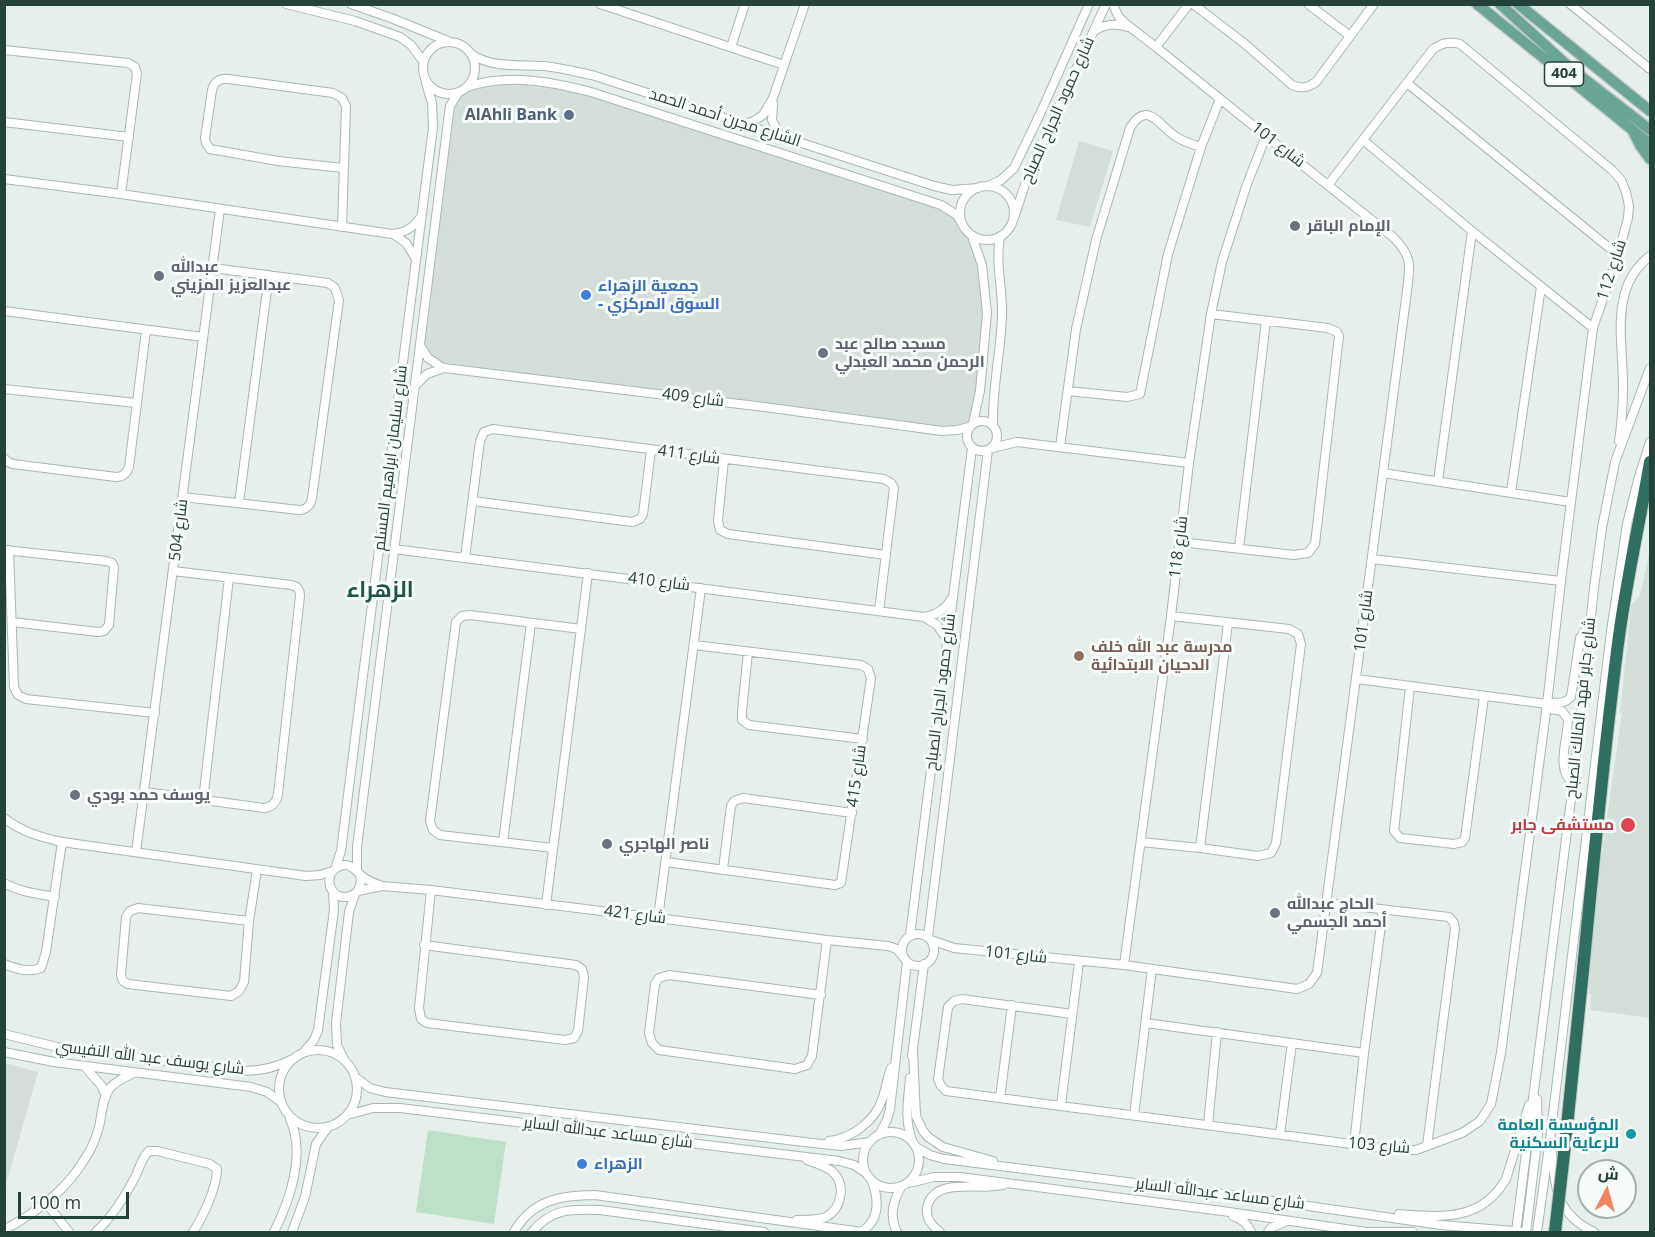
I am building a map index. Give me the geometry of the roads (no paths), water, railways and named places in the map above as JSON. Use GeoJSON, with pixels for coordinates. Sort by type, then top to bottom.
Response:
{"type":"FeatureCollection","features":[{"type":"Feature","properties":{"kind":"highway"},"geometry":{"type":"LineString","coordinates":[[1555,1233],[1568,1125],[1604,760],[1620,634],[1634,545],[1650,467]]}},
{"type":"Feature","properties":{"kind":"main road","name":"404"},"geometry":{"type":"LineString","coordinates":[[1477,4],[1650,144]]}},
{"type":"Feature","properties":{"kind":"main road"},"geometry":{"type":"LineString","coordinates":[[1500,4],[1570,68],[1650,130]]}},
{"type":"Feature","properties":{"kind":"main road","name":"404"},"geometry":{"type":"LineString","coordinates":[[1518,4],[1650,111]]}},
{"type":"Feature","properties":{"kind":"main road"},"geometry":{"type":"LineString","coordinates":[[1632,128],[1650,159]]}},
{"type":"Feature","properties":{"kind":"street"},"geometry":{"type":"LineString","coordinates":[[286,4],[355,21],[400,37],[411,45],[423,62]]}},
{"type":"Feature","properties":{"kind":"street"},"geometry":{"type":"LineString","coordinates":[[351,4],[459,44],[471,54],[475,71],[472,82],[458,93],[449,95],[432,89],[426,83],[422,69],[423,62],[431,49],[444,42],[452,42]]}},
{"type":"Feature","properties":{"kind":"street"},"geometry":{"type":"LineString","coordinates":[[600,4],[784,65]]}},
{"type":"Feature","properties":{"kind":"street"},"geometry":{"type":"LineString","coordinates":[[731,47],[745,4]]}},
{"type":"Feature","properties":{"kind":"street"},"geometry":{"type":"LineString","coordinates":[[743,124],[763,115],[773,98],[805,4]]}},
{"type":"Feature","properties":{"kind":"street","name":"شارع حمود الجراح الصباح"},"geometry":{"type":"LineString","coordinates":[[988,186],[1001,180],[1014,168],[1089,4]]}},
{"type":"Feature","properties":{"kind":"street","name":"شارع حمود الجراح الصباح"},"geometry":{"type":"LineString","coordinates":[[1014,218],[1032,165],[1106,4]]}},
{"type":"Feature","properties":{"kind":"street","name":"شارع 101"},"geometry":{"type":"LineString","coordinates":[[929,938],[954,948],[1124,965],[1297,989],[1309,984],[1317,974],[1410,260],[1405,249],[1394,237],[1131,28],[1118,16],[1113,4]]}},
{"type":"Feature","properties":{"kind":"street"},"geometry":{"type":"LineString","coordinates":[[1156,47],[1189,4]]}},
{"type":"Feature","properties":{"kind":"street"},"geometry":{"type":"LineString","coordinates":[[1193,4],[1297,87],[1307,87],[1316,82],[1374,4]]}},
{"type":"Feature","properties":{"kind":"street"},"geometry":{"type":"LineString","coordinates":[[1308,4],[1350,36]]}},
{"type":"Feature","properties":{"kind":"street"},"geometry":{"type":"LineString","coordinates":[[1524,4],[1537,20]]}},
{"type":"Feature","properties":{"kind":"street"},"geometry":{"type":"LineString","coordinates":[[1570,4],[1650,69]]}},
{"type":"Feature","properties":{"kind":"street"},"geometry":{"type":"LineString","coordinates":[[1093,32],[1111,24],[1131,28]]}},
{"type":"Feature","properties":{"kind":"street","name":"شارع 112"},"geometry":{"type":"LineString","coordinates":[[1328,185],[1433,49],[1449,42],[1460,44],[1612,170],[1621,180],[1629,206],[1628,218],[1593,328],[1561,581]]}},
{"type":"Feature","properties":{"kind":"street"},"geometry":{"type":"LineString","coordinates":[[4,50],[133,65],[137,74],[121,194]]}},
{"type":"Feature","properties":{"kind":"street","name":"الشارع مجرن أحمد الحمد"},"geometry":{"type":"LineString","coordinates":[[471,54],[483,61],[497,64],[545,66],[579,72],[934,186],[952,190],[978,188]]}},
{"type":"Feature","properties":{"kind":"street"},"geometry":{"type":"LineString","coordinates":[[342,227],[346,106],[344,100],[333,93],[224,79],[213,86],[205,141],[210,149],[278,161],[343,168]]}},
{"type":"Feature","properties":{"kind":"street","name":"الشارع مجرن أحمد الحمد"},"geometry":{"type":"LineString","coordinates":[[468,87],[484,81],[510,80],[564,85],[591,92],[950,208],[957,214],[962,224]]}},
{"type":"Feature","properties":{"kind":"street","name":"شارع سليمان ابراهيم المسلم"},"geometry":{"type":"LineString","coordinates":[[334,870],[342,851],[433,127],[432,103],[426,83]]}},
{"type":"Feature","properties":{"kind":"street"},"geometry":{"type":"LineString","coordinates":[[1407,83],[1618,255]]}},
{"type":"Feature","properties":{"kind":"street","name":"شارع سليمان ابراهيم المسلم"},"geometry":{"type":"LineString","coordinates":[[359,873],[357,847],[449,113],[450,106],[458,93]]}},
{"type":"Feature","properties":{"kind":"street"},"geometry":{"type":"LineString","coordinates":[[773,98],[772,120],[782,137]]}},
{"type":"Feature","properties":{"kind":"street"},"geometry":{"type":"LineString","coordinates":[[1068,391],[1127,397],[1140,394],[1168,254],[1201,147],[1220,99]]}},
{"type":"Feature","properties":{"kind":"street"},"geometry":{"type":"LineString","coordinates":[[1060,447],[1076,329],[1095,240],[1130,128],[1136,117],[1145,114],[1153,117],[1178,138],[1201,147]]}},
{"type":"Feature","properties":{"kind":"street"},"geometry":{"type":"LineString","coordinates":[[4,122],[129,137]]}},
{"type":"Feature","properties":{"kind":"street","name":"شارع 118"},"geometry":{"type":"LineString","coordinates":[[1124,965],[1189,463],[1211,314],[1221,268],[1246,184],[1266,136]]}},
{"type":"Feature","properties":{"kind":"street"},"geometry":{"type":"LineString","coordinates":[[1362,140],[1593,328]]}},
{"type":"Feature","properties":{"kind":"street"},"geometry":{"type":"LineString","coordinates":[[4,179],[392,234],[407,230],[421,217]]}},
{"type":"Feature","properties":{"kind":"street"},"geometry":{"type":"LineString","coordinates":[[972,236],[986,240],[1000,237],[1007,232],[1014,218],[1014,208],[1005,192],[988,186],[978,188],[970,192],[961,207],[962,224],[972,236],[982,265],[987,313],[978,403],[966,437],[970,447],[980,452],[1017,442],[1189,463]]}},
{"type":"Feature","properties":{"kind":"street","name":"شارع 504"},"geometry":{"type":"LineString","coordinates":[[136,852],[220,209]]}},
{"type":"Feature","properties":{"kind":"street"},"geometry":{"type":"LineString","coordinates":[[1438,481],[1472,231]]}},
{"type":"Feature","properties":{"kind":"street"},"geometry":{"type":"LineString","coordinates":[[392,234],[406,243],[416,259]]}},
{"type":"Feature","properties":{"kind":"street"},"geometry":{"type":"LineString","coordinates":[[990,449],[997,439],[994,427],[993,397],[1002,312],[998,259],[1000,237]]}},
{"type":"Feature","properties":{"kind":"street"},"geometry":{"type":"LineString","coordinates":[[1615,462],[1621,431],[1623,400],[1620,337],[1623,303],[1630,278],[1650,256]]}},
{"type":"Feature","properties":{"kind":"street"},"geometry":{"type":"LineString","coordinates":[[183,496],[299,510],[310,505],[339,300],[335,288],[328,283],[213,268]]}},
{"type":"Feature","properties":{"kind":"street"},"geometry":{"type":"LineString","coordinates":[[239,503],[269,275]]}},
{"type":"Feature","properties":{"kind":"street"},"geometry":{"type":"LineString","coordinates":[[1511,492],[1542,287]]}},
{"type":"Feature","properties":{"kind":"street"},"geometry":{"type":"LineString","coordinates":[[4,311],[203,337]]}},
{"type":"Feature","properties":{"kind":"street"},"geometry":{"type":"LineString","coordinates":[[1180,542],[1294,555],[1308,553],[1315,544],[1339,336],[1328,328],[1211,314]]}},
{"type":"Feature","properties":{"kind":"street"},"geometry":{"type":"LineString","coordinates":[[1239,548],[1266,321]]}},
{"type":"Feature","properties":{"kind":"street"},"geometry":{"type":"LineString","coordinates":[[4,458],[14,464],[121,476],[127,471],[146,330]]}},
{"type":"Feature","properties":{"kind":"street"},"geometry":{"type":"LineString","coordinates":[[421,347],[428,358],[444,368]]}},
{"type":"Feature","properties":{"kind":"street"},"geometry":{"type":"LineString","coordinates":[[983,362],[998,364]]}},
{"type":"Feature","properties":{"kind":"street"},"geometry":{"type":"LineString","coordinates":[[416,386],[427,374],[444,368]]}},
{"type":"Feature","properties":{"kind":"street","name":"شارع 409"},"geometry":{"type":"LineString","coordinates":[[444,368],[942,431],[957,430],[971,425]]}},
{"type":"Feature","properties":{"kind":"street","name":"شارع جابر فهد المالك الصباح"},"geometry":{"type":"LineString","coordinates":[[1516,1232],[1573,784],[1602,528],[1615,462],[1650,368]]}},
{"type":"Feature","properties":{"kind":"street"},"geometry":{"type":"LineString","coordinates":[[4,389],[136,403]]}},
{"type":"Feature","properties":{"kind":"street"},"geometry":{"type":"LineString","coordinates":[[971,425],[980,421],[987,422],[1017,442]]}},
{"type":"Feature","properties":{"kind":"street","name":"شارع 411"},"geometry":{"type":"LineString","coordinates":[[465,558],[480,441],[484,432],[493,429],[884,479],[894,488],[879,611]]}},
{"type":"Feature","properties":{"kind":"street","name":"شارع 409"},"geometry":{"type":"LineString","coordinates":[[942,431],[957,437],[970,447]]}},
{"type":"Feature","properties":{"kind":"street","name":"شارع جابر فهد المالك الصباح"},"geometry":{"type":"LineString","coordinates":[[1537,1233],[1618,584],[1632,502],[1650,442]]}},
{"type":"Feature","properties":{"kind":"street","name":"شارع حمود الجراح الصباح"},"geometry":{"type":"LineString","coordinates":[[908,937],[919,869],[970,447]]}},
{"type":"Feature","properties":{"kind":"street","name":"شارع حمود الجراح الصباح"},"geometry":{"type":"LineString","coordinates":[[929,938],[935,872],[990,449]]}},
{"type":"Feature","properties":{"kind":"street"},"geometry":{"type":"LineString","coordinates":[[473,501],[632,522],[640,519],[643,514],[651,450]]}},
{"type":"Feature","properties":{"kind":"street"},"geometry":{"type":"LineString","coordinates":[[724,460],[718,520],[720,530],[728,534],[886,555]]}},
{"type":"Feature","properties":{"kind":"street"},"geometry":{"type":"LineString","coordinates":[[1383,473],[1570,502]]}},
{"type":"Feature","properties":{"kind":"street","name":"شارع 410"},"geometry":{"type":"LineString","coordinates":[[394,549],[924,617]]}},
{"type":"Feature","properties":{"kind":"street"},"geometry":{"type":"LineString","coordinates":[[12,622],[104,631],[109,622],[114,567],[112,563],[7,550],[14,687],[20,697],[155,713]]}},
{"type":"Feature","properties":{"kind":"street"},"geometry":{"type":"LineString","coordinates":[[1372,559],[1561,581]]}},
{"type":"Feature","properties":{"kind":"street"},"geometry":{"type":"LineString","coordinates":[[145,792],[267,807],[276,800],[279,782],[300,593],[298,588],[291,585],[173,571]]}},
{"type":"Feature","properties":{"kind":"street"},"geometry":{"type":"LineString","coordinates":[[546,904],[588,573]]}},
{"type":"Feature","properties":{"kind":"street"},"geometry":{"type":"LineString","coordinates":[[203,800],[229,578]]}},
{"type":"Feature","properties":{"kind":"street","name":"شارع 103"},"geometry":{"type":"LineString","coordinates":[[1072,1014],[962,999],[954,1001],[948,1007],[938,1079],[941,1086],[946,1091],[1397,1150],[1416,1150],[1462,1133],[1480,1121],[1491,1104],[1502,1041],[1561,581]]}},
{"type":"Feature","properties":{"kind":"street"},"geometry":{"type":"LineString","coordinates":[[658,918],[701,588]]}},
{"type":"Feature","properties":{"kind":"street"},"geometry":{"type":"LineString","coordinates":[[924,617],[939,612],[952,598]]}},
{"type":"Feature","properties":{"kind":"street"},"geometry":{"type":"LineString","coordinates":[[554,848],[440,835],[433,830],[430,820],[456,622],[462,616],[470,615],[581,629]]}},
{"type":"Feature","properties":{"kind":"street"},"geometry":{"type":"LineString","coordinates":[[1141,842],[1258,856],[1271,853],[1276,843],[1301,644],[1298,634],[1288,629],[1171,616]]}},
{"type":"Feature","properties":{"kind":"street"},"geometry":{"type":"LineString","coordinates":[[924,617],[937,626],[947,639]]}},
{"type":"Feature","properties":{"kind":"street"},"geometry":{"type":"LineString","coordinates":[[503,842],[531,623]]}},
{"type":"Feature","properties":{"kind":"street"},"geometry":{"type":"LineString","coordinates":[[1200,848],[1228,623]]}},
{"type":"Feature","properties":{"kind":"street"},"geometry":{"type":"LineString","coordinates":[[1357,679],[1484,697],[1559,704],[1568,701],[1571,697],[1580,638],[1585,631],[1590,629]]}},
{"type":"Feature","properties":{"kind":"street","name":"شارع 415"},"geometry":{"type":"LineString","coordinates":[[666,862],[835,885],[841,883],[871,678],[868,669],[861,664],[694,645]]}},
{"type":"Feature","properties":{"kind":"street"},"geometry":{"type":"LineString","coordinates":[[748,652],[742,720],[749,725],[863,739]]}},
{"type":"Feature","properties":{"kind":"street"},"geometry":{"type":"LineString","coordinates":[[1410,687],[1394,831],[1400,838],[1454,844],[1462,842],[1465,838],[1484,697]]}},
{"type":"Feature","properties":{"kind":"street"},"geometry":{"type":"LineString","coordinates":[[941,692],[949,696],[958,693]]}},
{"type":"Feature","properties":{"kind":"street"},"geometry":{"type":"LineString","coordinates":[[360,699],[376,700]]}},
{"type":"Feature","properties":{"kind":"street"},"geometry":{"type":"LineString","coordinates":[[1547,704],[1549,708],[1562,711],[1568,719],[1563,767],[1566,777],[1573,784]]}},
{"type":"Feature","properties":{"kind":"street"},"geometry":{"type":"LineString","coordinates":[[358,711],[366,710],[374,713]]}},
{"type":"Feature","properties":{"kind":"street"},"geometry":{"type":"LineString","coordinates":[[723,869],[731,806],[734,801],[743,798],[852,813]]}},
{"type":"Feature","properties":{"kind":"street"},"geometry":{"type":"LineString","coordinates":[[4,818],[35,836],[62,842],[306,876],[320,875],[346,865],[359,873],[360,886],[349,912],[335,1034],[342,1055],[355,1077],[357,1090],[354,1104],[347,1115],[328,1127],[307,1127],[289,1115]]}},
{"type":"Feature","properties":{"kind":"street"},"geometry":{"type":"LineString","coordinates":[[4,963],[14,968],[33,972],[41,968],[46,952],[62,842]]}},
{"type":"Feature","properties":{"kind":"street"},"geometry":{"type":"LineString","coordinates":[[919,869],[935,872]]}},
{"type":"Feature","properties":{"kind":"street"},"geometry":{"type":"LineString","coordinates":[[249,921],[138,908],[130,911],[126,917],[121,975],[123,981],[128,984],[231,996],[239,991],[244,982],[256,870]]}},
{"type":"Feature","properties":{"kind":"street"},"geometry":{"type":"LineString","coordinates":[[274,1233],[291,1188],[297,1154],[296,1138],[289,1115],[281,1102],[279,1089],[286,1066],[309,1048],[318,1030],[333,910],[330,875],[334,870]]}},
{"type":"Feature","properties":{"kind":"street","name":"شارع 421"},"geometry":{"type":"LineString","coordinates":[[359,873],[382,886]]}},
{"type":"Feature","properties":{"kind":"street"},"geometry":{"type":"LineString","coordinates":[[306,876],[332,889],[341,897],[356,893]]}},
{"type":"Feature","properties":{"kind":"street"},"geometry":{"type":"LineString","coordinates":[[4,883],[55,897]]}},
{"type":"Feature","properties":{"kind":"street","name":"شارع 421"},"geometry":{"type":"LineString","coordinates":[[356,893],[382,886],[431,890],[888,946],[908,937]]}},
{"type":"Feature","properties":{"kind":"street"},"geometry":{"type":"LineString","coordinates":[[424,945],[576,965],[582,969],[584,977],[578,1031],[574,1038],[565,1040],[427,1023],[421,1019],[418,1008],[424,945],[431,890]]}},
{"type":"Feature","properties":{"kind":"street"},"geometry":{"type":"LineString","coordinates":[[1328,903],[1449,917],[1454,923],[1427,1146]]}},
{"type":"Feature","properties":{"kind":"street"},"geometry":{"type":"LineString","coordinates":[[1354,1144],[1383,910]]}},
{"type":"Feature","properties":{"kind":"street"},"geometry":{"type":"LineString","coordinates":[[879,1135],[889,1115],[896,1061],[906,960],[902,952],[902,945],[908,937],[919,933],[929,938],[934,946],[932,957],[924,964],[915,966],[906,960],[897,949],[888,946]]}},
{"type":"Feature","properties":{"kind":"street"},"geometry":{"type":"LineString","coordinates":[[821,995],[669,975],[659,978],[655,984],[649,1033],[652,1043],[659,1050],[795,1069],[807,1065],[812,1056],[821,995],[827,940]]}},
{"type":"Feature","properties":{"kind":"street","name":"شارع 101"},"geometry":{"type":"LineString","coordinates":[[932,957],[954,948]]}},
{"type":"Feature","properties":{"kind":"street"},"geometry":{"type":"LineString","coordinates":[[1061,1105],[1079,962]]}},
{"type":"Feature","properties":{"kind":"street"},"geometry":{"type":"LineString","coordinates":[[897,1233],[893,1224],[892,1209],[905,1185],[914,1177],[920,1162],[907,1119],[911,1063],[924,964]]}},
{"type":"Feature","properties":{"kind":"street"},"geometry":{"type":"LineString","coordinates":[[1134,1115],[1152,969]]}},
{"type":"Feature","properties":{"kind":"street"},"geometry":{"type":"LineString","coordinates":[[324,983],[332,989],[340,984]]}},
{"type":"Feature","properties":{"kind":"street"},"geometry":{"type":"LineString","coordinates":[[1000,1098],[1012,1005]]}},
{"type":"Feature","properties":{"kind":"street"},"geometry":{"type":"LineString","coordinates":[[1146,1023],[1364,1053]]}},
{"type":"Feature","properties":{"kind":"street"},"geometry":{"type":"LineString","coordinates":[[1208,1125],[1217,1032]]}},
{"type":"Feature","properties":{"kind":"street","name":"شارع يوسف عبد الله النفيسي"},"geometry":{"type":"LineString","coordinates":[[4,1034],[57,1047],[244,1071],[265,1070],[298,1056]]}},
{"type":"Feature","properties":{"kind":"street"},"geometry":{"type":"LineString","coordinates":[[1280,1134],[1292,1043]]}},
{"type":"Feature","properties":{"kind":"street"},"geometry":{"type":"LineString","coordinates":[[804,1142],[838,1139],[853,1134],[866,1124],[880,1105],[897,1050]]}},
{"type":"Feature","properties":{"kind":"street"},"geometry":{"type":"LineString","coordinates":[[298,1056],[313,1051],[326,1051],[338,1056],[348,1064]]}},
{"type":"Feature","properties":{"kind":"street","name":"شارع يوسف عبد الله النفيسي"},"geometry":{"type":"LineString","coordinates":[[4,1052],[54,1062],[251,1087],[267,1092],[281,1102]]}},
{"type":"Feature","properties":{"kind":"street"},"geometry":{"type":"LineString","coordinates":[[913,1052],[916,1116],[928,1137],[951,1150],[1026,1169]]}},
{"type":"Feature","properties":{"kind":"street"},"geometry":{"type":"LineString","coordinates":[[896,1061],[905,1065],[911,1063]]}},
{"type":"Feature","properties":{"kind":"street"},"geometry":{"type":"LineString","coordinates":[[84,1065],[101,1085],[106,1096]]}},
{"type":"Feature","properties":{"kind":"street"},"geometry":{"type":"LineString","coordinates":[[4,1230],[46,1203],[69,1182],[86,1158],[110,1088],[119,1080],[135,1072]]}},
{"type":"Feature","properties":{"kind":"street","name":"شارع مساعد عبدالله الساير"},"geometry":{"type":"LineString","coordinates":[[355,1077],[370,1088],[386,1092],[841,1146],[870,1142]]}},
{"type":"Feature","properties":{"kind":"street"},"geometry":{"type":"LineString","coordinates":[[1370,1214],[1458,1215],[1482,1207],[1500,1190],[1506,1179],[1535,1088]]}},
{"type":"Feature","properties":{"kind":"street"},"geometry":{"type":"LineString","coordinates":[[1526,1233],[1538,1134],[1535,1088]]}},
{"type":"Feature","properties":{"kind":"street","name":"شارع مساعد عبدالله الساير"},"geometry":{"type":"LineString","coordinates":[[347,1115],[373,1108],[400,1108],[847,1162],[869,1177]]}},
{"type":"Feature","properties":{"kind":"street"},"geometry":{"type":"LineString","coordinates":[[292,1233],[305,1197],[316,1144],[328,1127]]}},
{"type":"Feature","properties":{"kind":"street"},"geometry":{"type":"LineString","coordinates":[[514,1233],[529,1212],[550,1199],[575,1195],[595,1195],[861,1232],[872,1222],[877,1202],[864,1166],[863,1157],[870,1142],[888,1132],[906,1136],[915,1145]]}},
{"type":"Feature","properties":{"kind":"street"},"geometry":{"type":"LineString","coordinates":[[1550,1139],[1557,1193],[1578,1224],[1594,1233]]}},
{"type":"Feature","properties":{"kind":"street","name":"شارع مساعد عبدالله الساير"},"geometry":{"type":"LineString","coordinates":[[915,1145],[930,1155],[944,1160],[1441,1225],[1526,1233]]}},
{"type":"Feature","properties":{"kind":"street"},"geometry":{"type":"LineString","coordinates":[[96,1233],[124,1198],[138,1173],[144,1155],[149,1151],[157,1151],[210,1164],[217,1169],[217,1178],[210,1197],[193,1233]]}},
{"type":"Feature","properties":{"kind":"street"},"geometry":{"type":"LineString","coordinates":[[784,1222],[822,1218],[832,1213],[841,1198],[841,1187],[832,1172],[801,1157]]}},
{"type":"Feature","properties":{"kind":"street","name":"شارع مساعد عبدالله الساير"},"geometry":{"type":"LineString","coordinates":[[905,1185],[925,1178],[942,1176],[1222,1211],[1365,1232],[1413,1233]]}},
{"type":"Feature","properties":{"kind":"street"},"geometry":{"type":"LineString","coordinates":[[869,1177],[886,1188],[905,1185]]}},
{"type":"Feature","properties":{"kind":"street"},"geometry":{"type":"LineString","coordinates":[[940,1233],[927,1218],[930,1199],[936,1192],[944,1188],[987,1188],[1007,1184]]}},
{"type":"Feature","properties":{"kind":"street"},"geometry":{"type":"LineString","coordinates":[[46,1203],[69,1233]]}},
{"type":"Feature","properties":{"kind":"street"},"geometry":{"type":"LineString","coordinates":[[532,1233],[550,1216],[574,1209],[600,1210],[764,1233]]}},
{"type":"Feature","properties":{"kind":"street"},"geometry":{"type":"LineString","coordinates":[[1222,1211],[1242,1219],[1251,1233]]}},
{"type":"Feature","properties":{"kind":"street"},"geometry":{"type":"LineString","coordinates":[[736,1229],[732,1227],[731,1222],[734,1217],[738,1216]]}},
{"type":"Feature","properties":{"kind":"street"},"geometry":{"type":"LineString","coordinates":[[1268,1233],[1276,1224],[1289,1221]]}},
{"type":"Feature","properties":{"kind":"place","name":"AlAhli Bank"},"geometry":{"type":"Point","coordinates":[569,115]}},
{"type":"Feature","properties":{"kind":"place","name":"الإمام الباقر"},"geometry":{"type":"Point","coordinates":[1295,226]}},
{"type":"Feature","properties":{"kind":"place","name":"عبدالله عبدالعزيز المزيني"},"geometry":{"type":"Point","coordinates":[159,276]}},
{"type":"Feature","properties":{"kind":"place","name":"جمعية الزهراء - السوق المركزي"},"geometry":{"type":"Point","coordinates":[586,295]}},
{"type":"Feature","properties":{"kind":"place","name":"مسجد صالح عبد الرحمن محمد العبدلي"},"geometry":{"type":"Point","coordinates":[823,353]}},
{"type":"Feature","properties":{"kind":"place","name":"مدرسة عبد الله خلف الدحيان الابتدائية"},"geometry":{"type":"Point","coordinates":[1079,656]}},
{"type":"Feature","properties":{"kind":"place","name":"يوسف حمد بودي"},"geometry":{"type":"Point","coordinates":[75,795]}},
{"type":"Feature","properties":{"kind":"place","name":"مستشفى جابر"},"geometry":{"type":"Point","coordinates":[1628,825]}},
{"type":"Feature","properties":{"kind":"place","name":"ناصر الهاجري"},"geometry":{"type":"Point","coordinates":[607,844]}},
{"type":"Feature","properties":{"kind":"place","name":"الحاج عبدالله أحمد الجسمي"},"geometry":{"type":"Point","coordinates":[1275,913]}},
{"type":"Feature","properties":{"kind":"place","name":"المؤسسة العامة للرعاية السكنية"},"geometry":{"type":"Point","coordinates":[1631,1134]}},
{"type":"Feature","properties":{"kind":"place","name":"الزهراء"},"geometry":{"type":"Point","coordinates":[582,1164]}},
{"type":"Feature","properties":{"kind":"district","name":"الزهراء"},"geometry":{"type":"Point","coordinates":[380,591]}}]}
